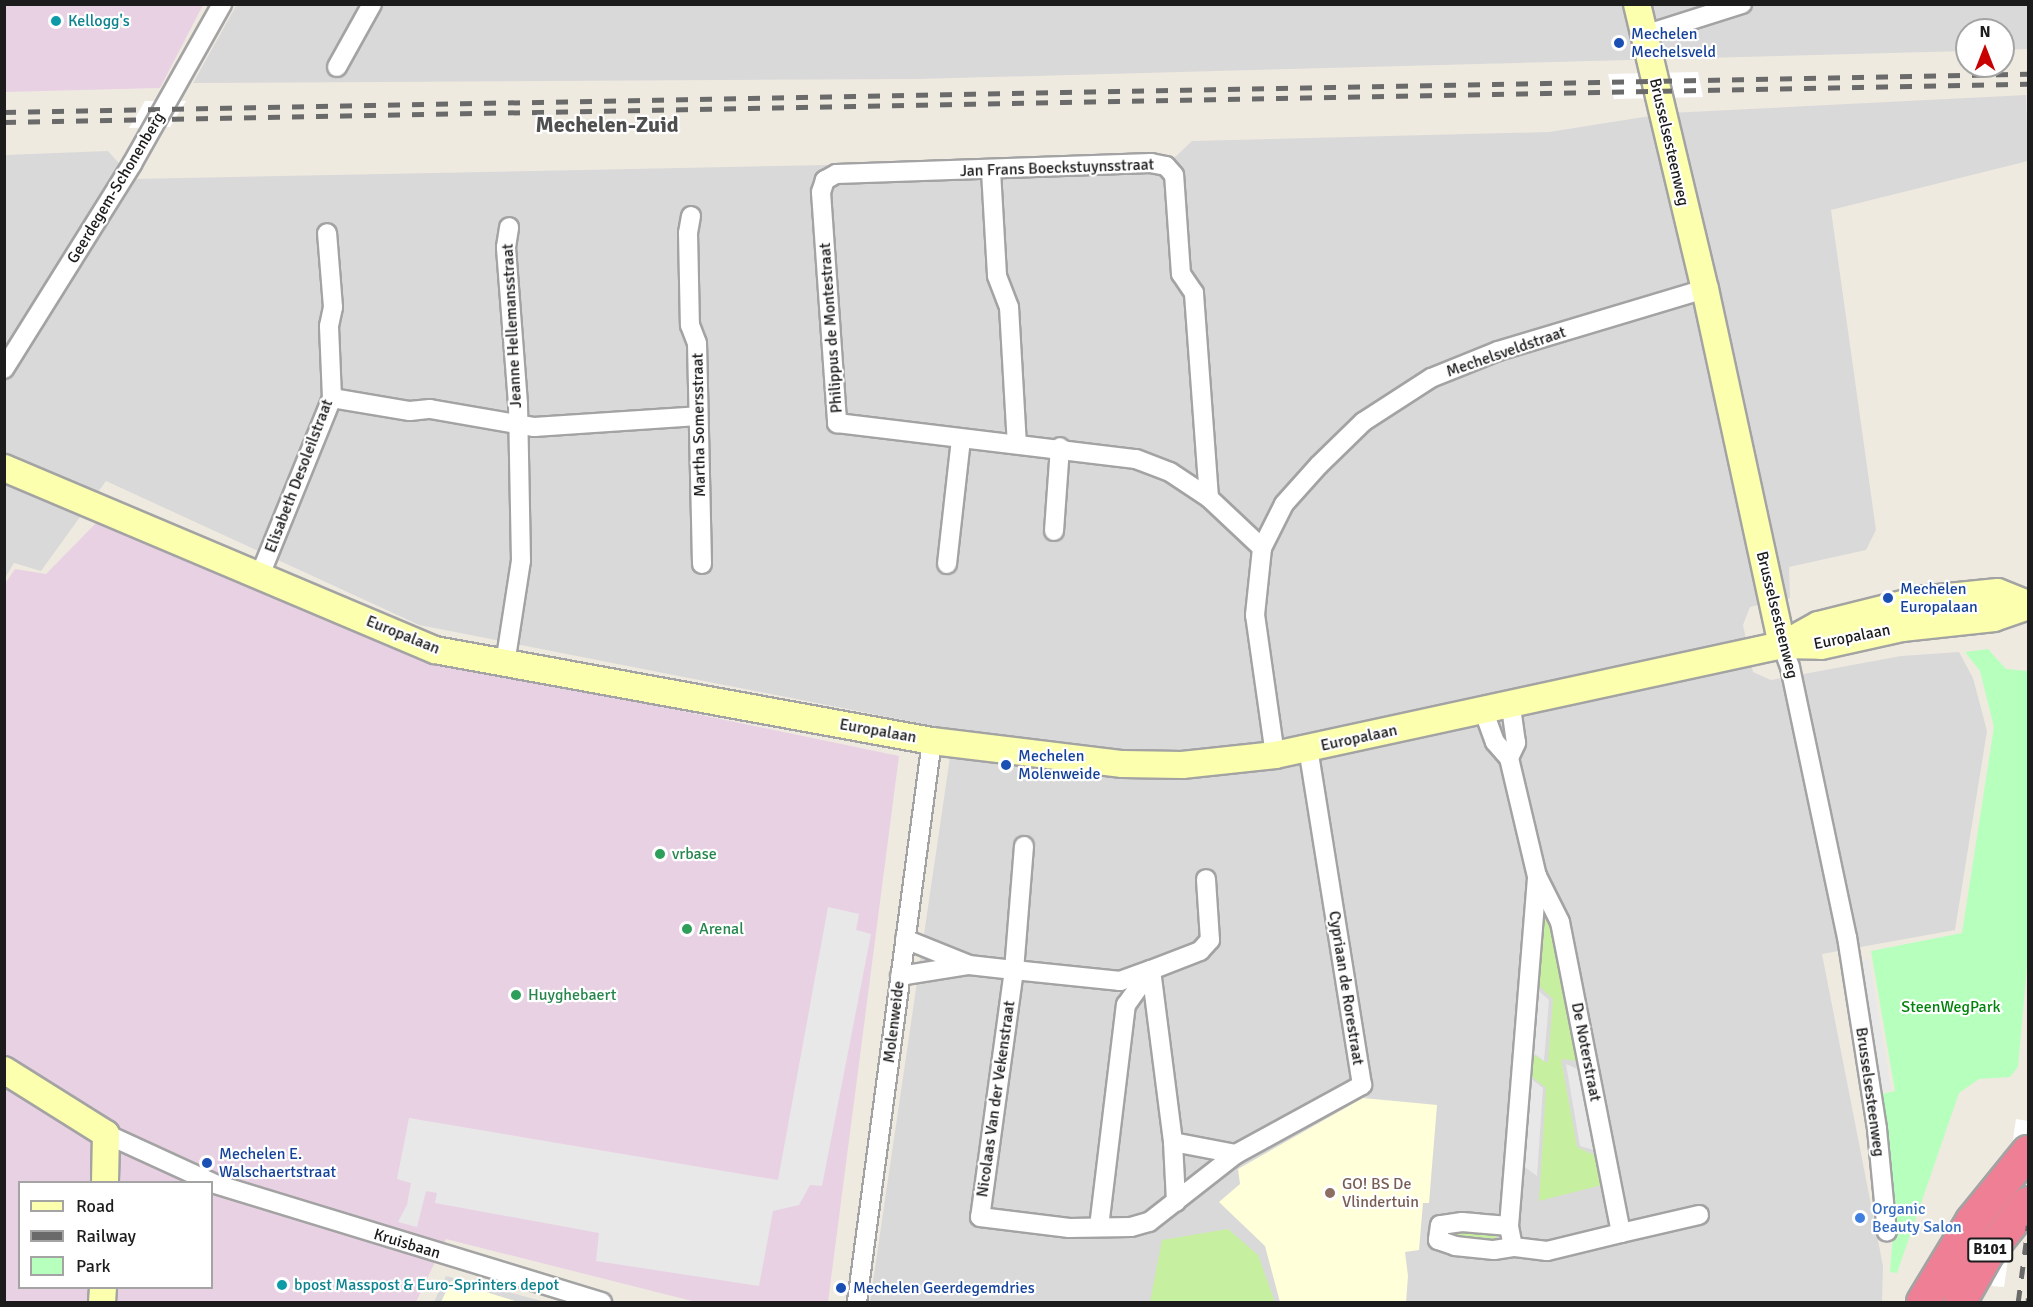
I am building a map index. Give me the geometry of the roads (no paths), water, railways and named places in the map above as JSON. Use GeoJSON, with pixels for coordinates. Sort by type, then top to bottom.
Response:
{"type":"FeatureCollection","features":[{"type":"Feature","properties":{"kind":"highway","name":"B101"},"geometry":{"type":"LineString","coordinates":[[1923,1302],[1972,1221],[2028,1152]]}},
{"type":"Feature","properties":{"kind":"highway","name":"B101"},"geometry":{"type":"LineString","coordinates":[[1960,1302],[1986,1254],[2028,1203]]}},
{"type":"Feature","properties":{"kind":"street","name":"Geerdegem-Schonenberg"},"geometry":{"type":"LineString","coordinates":[[4,369],[129,170],[222,4]]}},
{"type":"Feature","properties":{"kind":"street"},"geometry":{"type":"LineString","coordinates":[[337,67],[372,4]]}},
{"type":"Feature","properties":{"kind":"street","name":"Brusselsesteenweg"},"geometry":{"type":"LineString","coordinates":[[1637,4],[1705,289],[1782,645],[1791,672],[1847,937],[1877,1129],[1887,1232]]}},
{"type":"Feature","properties":{"kind":"street"},"geometry":{"type":"LineString","coordinates":[[1644,35],[1742,4]]}},
{"type":"Feature","properties":{"kind":"street","name":"Jan Frans Boeckstuynsstraat"},"geometry":{"type":"LineString","coordinates":[[825,180],[836,174],[991,171],[1151,163],[1166,166],[1174,175],[1181,274],[1194,293],[1209,498]]}},
{"type":"Feature","properties":{"kind":"street"},"geometry":{"type":"LineString","coordinates":[[991,171],[997,276],[1009,307],[1017,444]]}},
{"type":"Feature","properties":{"kind":"street","name":"Philippus de Montestraat"},"geometry":{"type":"LineString","coordinates":[[825,180],[821,192],[837,423],[961,440],[1060,447],[1136,459],[1170,472],[1209,498],[1262,548]]}},
{"type":"Feature","properties":{"kind":"street","name":"Martha Somersstraat"},"geometry":{"type":"LineString","coordinates":[[691,216],[688,233],[690,325],[697,343],[702,564]]}},
{"type":"Feature","properties":{"kind":"street","name":"Jeanne Hellemansstraat"},"geometry":{"type":"LineString","coordinates":[[505,664],[521,561],[514,337],[509,317],[506,247],[509,226]]}},
{"type":"Feature","properties":{"kind":"street","name":"Elisabeth Desoleilstraat"},"geometry":{"type":"LineString","coordinates":[[260,575],[332,398],[329,326],[333,307],[327,233]]}},
{"type":"Feature","properties":{"kind":"street","name":"Mechelsveldstraat"},"geometry":{"type":"LineString","coordinates":[[1275,755],[1255,615],[1262,548],[1284,504],[1318,465],[1363,422],[1422,383],[1498,351],[1705,289]]}},
{"type":"Feature","properties":{"kind":"street","name":"Jeanne Hellemansstraat"},"geometry":{"type":"LineString","coordinates":[[332,398],[410,411],[430,409],[516,426],[599,425],[615,419],[698,416]]}},
{"type":"Feature","properties":{"kind":"street"},"geometry":{"type":"LineString","coordinates":[[947,564],[961,440]]}},
{"type":"Feature","properties":{"kind":"street"},"geometry":{"type":"LineString","coordinates":[[1054,531],[1060,447]]}},
{"type":"Feature","properties":{"kind":"street","name":"Europalaan"},"geometry":{"type":"LineString","coordinates":[[4,468],[435,650],[932,741],[1123,764],[1182,765],[1275,755],[1484,712],[1782,645],[1821,646],[1902,628],[1994,618],[2028,605]]}},
{"type":"Feature","properties":{"kind":"street","name":"De Noterstraat"},"geometry":{"type":"LineString","coordinates":[[1509,758],[1516,743],[1511,706]]}},
{"type":"Feature","properties":{"kind":"street","name":"De Noterstraat"},"geometry":{"type":"LineString","coordinates":[[1484,712],[1495,742],[1509,758],[1537,876],[1560,922],[1621,1233]]}},
{"type":"Feature","properties":{"kind":"street","name":"Molenweide"},"geometry":{"type":"LineString","coordinates":[[857,1302],[932,741]]}},
{"type":"Feature","properties":{"kind":"street","name":"Cypriaan de Rorestraat"},"geometry":{"type":"LineString","coordinates":[[1176,1202],[1236,1154],[1362,1085],[1308,748]]}},
{"type":"Feature","properties":{"kind":"street","name":"Nicolaas Van der Vekenstraat"},"geometry":{"type":"LineString","coordinates":[[1024,846],[1014,970],[980,1216],[1069,1228],[1099,1227],[1149,1222],[1176,1202]]}},
{"type":"Feature","properties":{"kind":"street","name":"De Noterstraat"},"geometry":{"type":"LineString","coordinates":[[1513,1247],[1509,1226],[1537,876]]}},
{"type":"Feature","properties":{"kind":"street"},"geometry":{"type":"LineString","coordinates":[[900,976],[969,965],[1120,981],[1200,951],[1210,940],[1206,879]]}},
{"type":"Feature","properties":{"kind":"street"},"geometry":{"type":"LineString","coordinates":[[905,939],[969,965]]}},
{"type":"Feature","properties":{"kind":"street"},"geometry":{"type":"LineString","coordinates":[[1151,970],[1173,1142],[1176,1202]]}},
{"type":"Feature","properties":{"kind":"street"},"geometry":{"type":"LineString","coordinates":[[1099,1227],[1126,1005],[1151,970]]}},
{"type":"Feature","properties":{"kind":"street","name":"Kruisbaan"},"geometry":{"type":"LineString","coordinates":[[4,1070],[106,1134],[207,1181]]}},
{"type":"Feature","properties":{"kind":"street"},"geometry":{"type":"LineString","coordinates":[[105,1181],[106,1134]]}},
{"type":"Feature","properties":{"kind":"street"},"geometry":{"type":"LineString","coordinates":[[1173,1142],[1236,1154]]}},
{"type":"Feature","properties":{"kind":"street","name":"Kruisbaan"},"geometry":{"type":"LineString","coordinates":[[213,1184],[602,1302]]}},
{"type":"Feature","properties":{"kind":"street"},"geometry":{"type":"LineString","coordinates":[[1509,1226],[1462,1222],[1440,1226],[1438,1240],[1484,1249],[1513,1247],[1547,1251],[1699,1215]]}},
{"type":"Feature","properties":{"kind":"railway"},"geometry":{"type":"LineString","coordinates":[[4,112],[2028,74]]}},
{"type":"Feature","properties":{"kind":"railway"},"geometry":{"type":"LineString","coordinates":[[4,122],[2028,84]]}},
{"type":"Feature","properties":{"kind":"railway"},"geometry":{"type":"LineString","coordinates":[[2018,1302],[2028,1226]]}},
{"type":"Feature","properties":{"kind":"place","name":"Kellogg's"},"geometry":{"type":"Point","coordinates":[56,21]}},
{"type":"Feature","properties":{"kind":"place","name":"Mechelen Mechelsveld"},"geometry":{"type":"Point","coordinates":[1619,43]}},
{"type":"Feature","properties":{"kind":"place","name":"Mechelen Europalaan"},"geometry":{"type":"Point","coordinates":[1888,598]}},
{"type":"Feature","properties":{"kind":"place","name":"Mechelen Molenweide"},"geometry":{"type":"Point","coordinates":[1006,765]}},
{"type":"Feature","properties":{"kind":"place","name":"vrbase"},"geometry":{"type":"Point","coordinates":[660,854]}},
{"type":"Feature","properties":{"kind":"place","name":"Arenal"},"geometry":{"type":"Point","coordinates":[687,929]}},
{"type":"Feature","properties":{"kind":"place","name":"Huyghebaert"},"geometry":{"type":"Point","coordinates":[516,995]}},
{"type":"Feature","properties":{"kind":"place","name":"Mechelen E. Walschaertstraat"},"geometry":{"type":"Point","coordinates":[207,1163]}},
{"type":"Feature","properties":{"kind":"place","name":"GO! BS De Vlindertuin"},"geometry":{"type":"Point","coordinates":[1330,1193]}},
{"type":"Feature","properties":{"kind":"place","name":"Organic Beauty Salon"},"geometry":{"type":"Point","coordinates":[1860,1218]}},
{"type":"Feature","properties":{"kind":"place","name":"bpost Masspost & Euro-Sprinters depot"},"geometry":{"type":"Point","coordinates":[282,1285]}},
{"type":"Feature","properties":{"kind":"place","name":"Mechelen Geerdegemdries"},"geometry":{"type":"Point","coordinates":[841,1288]}},
{"type":"Feature","properties":{"kind":"district","name":"Mechelen-Zuid"},"geometry":{"type":"Point","coordinates":[607,125]}},
{"type":"Feature","properties":{"kind":"park label","name":"SteenWegPark"},"geometry":{"type":"Point","coordinates":[1951,1007]}}]}
